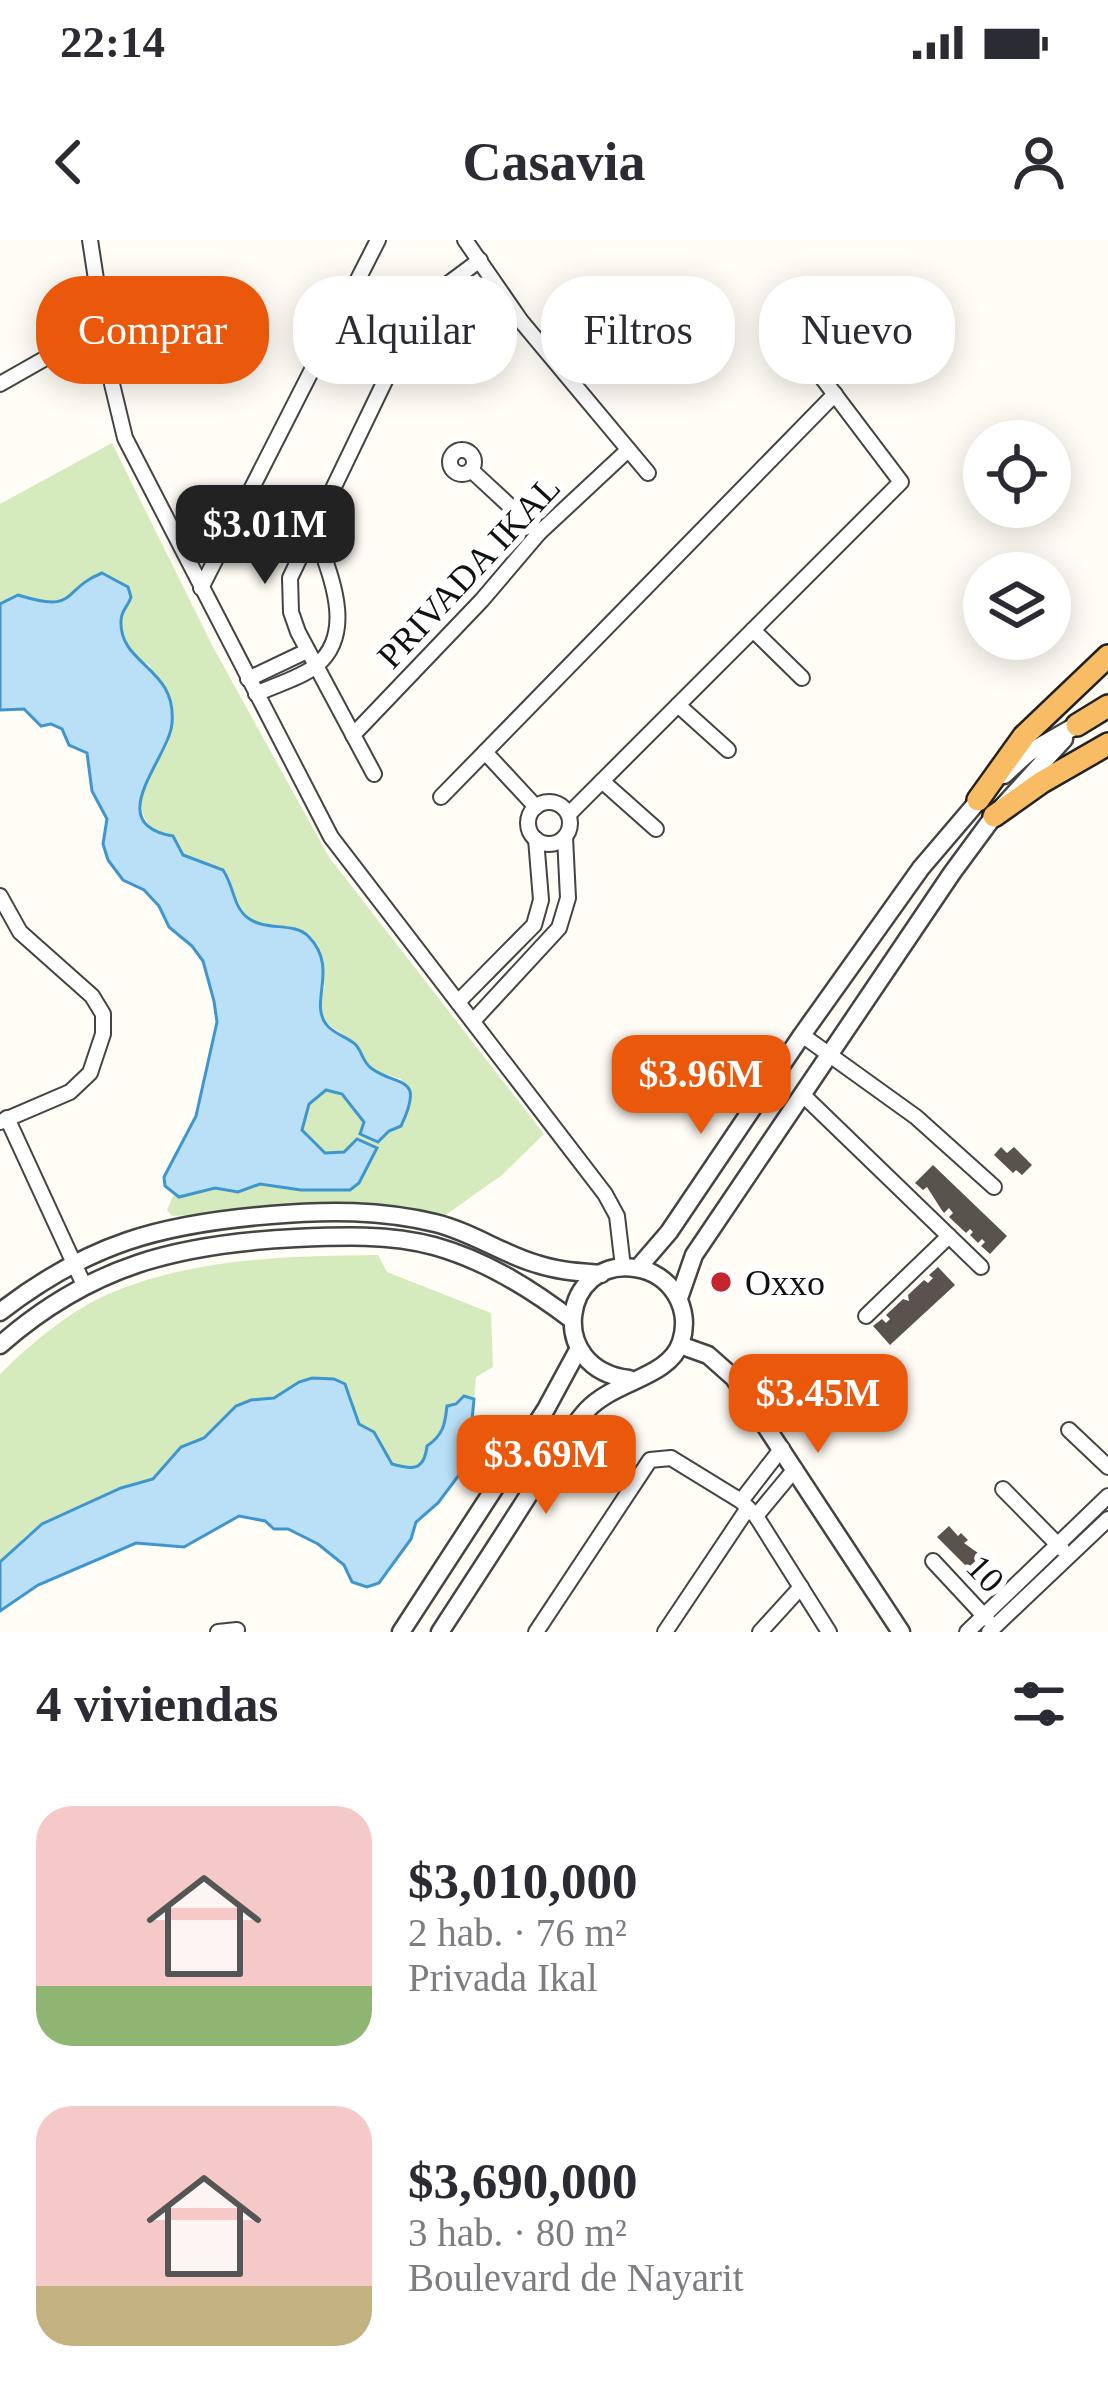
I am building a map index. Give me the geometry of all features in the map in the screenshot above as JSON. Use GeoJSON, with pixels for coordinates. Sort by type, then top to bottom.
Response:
{"type":"FeatureCollection","features":[{"type":"Feature","properties":{"kind":"highway"},"geometry":{"type":"LineString","coordinates":[[986,808],[1024,736],[1108,656]]}},
{"type":"Feature","properties":{"kind":"highway"},"geometry":{"type":"LineString","coordinates":[[1077,725],[1108,706]]}},
{"type":"Feature","properties":{"kind":"highway"},"geometry":{"type":"LineString","coordinates":[[986,808],[1108,744]]}},
{"type":"Feature","properties":{"kind":"street"},"geometry":{"type":"LineString","coordinates":[[90,240],[125,438],[248,679],[331,837],[605,1194],[617,1216],[630,1268]]}},
{"type":"Feature","properties":{"kind":"street"},"geometry":{"type":"LineString","coordinates":[[201,588],[378,240]]}},
{"type":"Feature","properties":{"kind":"street"},"geometry":{"type":"LineString","coordinates":[[465,240],[521,321],[648,473]]}},
{"type":"Feature","properties":{"kind":"street","name":"PRIVADA IKAL"},"geometry":{"type":"LineString","coordinates":[[374,774],[307,651],[291,612],[290,578],[415,322],[441,289],[480,260]]}},
{"type":"Feature","properties":{"kind":"street"},"geometry":{"type":"LineString","coordinates":[[0,384],[36,364]]}},
{"type":"Feature","properties":{"kind":"street"},"geometry":{"type":"LineString","coordinates":[[568,814],[902,482],[827,384]]}},
{"type":"Feature","properties":{"kind":"street"},"geometry":{"type":"LineString","coordinates":[[441,797],[835,394]]}},
{"type":"Feature","properties":{"kind":"street","name":"PRIVADA IKAL"},"geometry":{"type":"LineString","coordinates":[[353,735],[482,600],[538,532],[628,450]]}},
{"type":"Feature","properties":{"kind":"street"},"geometry":{"type":"LineString","coordinates":[[471,470],[538,532]]}},
{"type":"Feature","properties":{"kind":"street","name":"PRIVADA IKAL"},"geometry":{"type":"LineString","coordinates":[[314,528],[338,613],[337,631],[316,666]]}},
{"type":"Feature","properties":{"kind":"street"},"geometry":{"type":"LineString","coordinates":[[753,630],[802,678]]}},
{"type":"Feature","properties":{"kind":"street"},"geometry":{"type":"LineString","coordinates":[[248,679],[307,651]]}},
{"type":"Feature","properties":{"kind":"street"},"geometry":{"type":"LineString","coordinates":[[256,694],[316,666]]}},
{"type":"Feature","properties":{"kind":"street"},"geometry":{"type":"LineString","coordinates":[[678,705],[728,750]]}},
{"type":"Feature","properties":{"kind":"street"},"geometry":{"type":"LineString","coordinates":[[679,1298],[694,1255],[986,808],[1028,753],[1077,725]]}},
{"type":"Feature","properties":{"kind":"street"},"geometry":{"type":"LineString","coordinates":[[485,752],[536,806]]}},
{"type":"Feature","properties":{"kind":"street"},"geometry":{"type":"LineString","coordinates":[[602,781],[656,829]]}},
{"type":"Feature","properties":{"kind":"street"},"geometry":{"type":"LineString","coordinates":[[458,1002],[534,925],[541,900],[536,839],[529,829],[529,817],[536,806],[560,805],[570,826],[565,838],[568,898],[559,928],[473,1021]]}},
{"type":"Feature","properties":{"kind":"street"},"geometry":{"type":"LineString","coordinates":[[630,1268],[669,1232],[921,868],[986,808]]}},
{"type":"Feature","properties":{"kind":"street"},"geometry":{"type":"LineString","coordinates":[[536,839],[556,843],[565,838]]}},
{"type":"Feature","properties":{"kind":"street"},"geometry":{"type":"LineString","coordinates":[[0,896],[20,932],[92,996],[103,1014],[99,1053],[90,1073],[70,1092],[3,1120],[84,1285]]}},
{"type":"Feature","properties":{"kind":"street"},"geometry":{"type":"LineString","coordinates":[[802,1035],[916,1117],[994,1187]]}},
{"type":"Feature","properties":{"kind":"street"},"geometry":{"type":"LineString","coordinates":[[802,1094],[980,1267]]}},
{"type":"Feature","properties":{"kind":"street"},"geometry":{"type":"LineString","coordinates":[[0,1312],[72,1263],[166,1227],[311,1211],[363,1212],[440,1224],[533,1263],[601,1274],[630,1268],[655,1274],[679,1298],[685,1321],[680,1345],[660,1370],[629,1379],[591,1405],[574,1425],[440,1632]]}},
{"type":"Feature","properties":{"kind":"street"},"geometry":{"type":"LineString","coordinates":[[434,1246],[440,1224]]}},
{"type":"Feature","properties":{"kind":"street"},"geometry":{"type":"LineString","coordinates":[[0,1345],[84,1285],[166,1252],[345,1236],[434,1246],[520,1283],[572,1320]]}},
{"type":"Feature","properties":{"kind":"street"},"geometry":{"type":"LineString","coordinates":[[866,1316],[949,1236]]}},
{"type":"Feature","properties":{"kind":"street"},"geometry":{"type":"LineString","coordinates":[[601,1274],[580,1293],[572,1320],[578,1350],[600,1372],[629,1379]]}},
{"type":"Feature","properties":{"kind":"street"},"geometry":{"type":"LineString","coordinates":[[680,1345],[708,1355],[734,1378],[902,1632]]}},
{"type":"Feature","properties":{"kind":"street"},"geometry":{"type":"LineString","coordinates":[[401,1632],[546,1409],[578,1350]]}},
{"type":"Feature","properties":{"kind":"street"},"geometry":{"type":"LineString","coordinates":[[1069,1430],[1108,1467]]}},
{"type":"Feature","properties":{"kind":"street"},"geometry":{"type":"LineString","coordinates":[[665,1632],[748,1509],[782,1448]]}},
{"type":"Feature","properties":{"kind":"street"},"geometry":{"type":"LineString","coordinates":[[536,1632],[650,1460],[671,1458],[748,1509],[830,1632]]}},
{"type":"Feature","properties":{"kind":"street"},"geometry":{"type":"LineString","coordinates":[[748,1509],[795,1469]]}},
{"type":"Feature","properties":{"kind":"street"},"geometry":{"type":"LineString","coordinates":[[1003,1489],[1064,1551]]}},
{"type":"Feature","properties":{"kind":"street"},"geometry":{"type":"LineString","coordinates":[[967,1632],[990,1625],[1064,1551],[1108,1496]]}},
{"type":"Feature","properties":{"kind":"street"},"geometry":{"type":"LineString","coordinates":[[1064,1551],[1108,1519]]}},
{"type":"Feature","properties":{"kind":"street","name":"10"},"geometry":{"type":"LineString","coordinates":[[932,1561],[990,1625]]}},
{"type":"Feature","properties":{"kind":"street"},"geometry":{"type":"LineString","coordinates":[[760,1632],[801,1587]]}},
{"type":"Feature","properties":{"kind":"street"},"geometry":{"type":"LineString","coordinates":[[218,1632],[237,1630]]}},
{"type":"Feature","properties":{"kind":"green space"},"geometry":{"type":"Polygon","coordinates":[[[112,443],[213,647],[329,857],[544,1134],[502,1175],[440,1219],[363,1204],[172,1216],[167,1210],[173,1196],[216,1188],[238,1192],[260,1184],[301,1190],[359,1183],[376,1148],[328,1152],[320,1148],[302,1130],[309,1104],[327,1090],[340,1095],[361,1116],[361,1134],[402,1079],[373,1069],[349,1039],[327,1023],[320,1010],[325,986],[278,929],[252,920],[224,876],[174,848],[148,824],[142,790],[169,741],[150,665],[129,650],[121,629],[122,611],[69,599],[51,603],[18,595],[0,604],[0,504],[112,443]]]}},
{"type":"Feature","properties":{"kind":"green space"},"geometry":{"type":"Polygon","coordinates":[[[378,1255],[387,1272],[491,1313],[493,1367],[476,1377],[474,1399],[469,1396],[447,1406],[444,1427],[418,1469],[405,1469],[390,1460],[376,1438],[359,1424],[351,1395],[334,1379],[299,1382],[274,1398],[236,1406],[204,1438],[181,1447],[153,1479],[85,1504],[28,1534],[0,1562],[0,1374],[49,1331],[104,1296],[170,1274],[273,1258],[378,1255]]]}},
{"type":"Feature","properties":{"kind":"water"},"geometry":{"type":"Polygon","coordinates":[[[102,573],[128,587],[131,597],[121,617],[123,636],[158,678],[171,704],[172,723],[144,788],[142,818],[152,829],[173,836],[183,855],[223,870],[248,918],[296,929],[309,937],[322,961],[320,1005],[326,1024],[356,1045],[371,1068],[409,1090],[401,1126],[378,1142],[360,1134],[364,1122],[342,1094],[326,1090],[309,1104],[302,1130],[325,1153],[344,1152],[357,1139],[377,1148],[359,1183],[350,1190],[260,1184],[238,1192],[215,1188],[179,1197],[165,1186],[164,1177],[196,1116],[217,1022],[203,961],[169,927],[144,890],[123,880],[108,860],[103,844],[107,819],[92,791],[87,753],[69,745],[62,729],[41,726],[24,709],[0,710],[0,604],[18,595],[60,601],[102,573]]]}},
{"type":"Feature","properties":{"kind":"water"},"geometry":{"type":"Polygon","coordinates":[[[312,1378],[345,1384],[359,1424],[374,1432],[392,1464],[406,1467],[416,1467],[423,1460],[427,1446],[442,1429],[447,1406],[464,1396],[474,1399],[469,1452],[459,1475],[416,1522],[411,1539],[379,1583],[367,1587],[352,1582],[344,1565],[318,1544],[288,1529],[239,1516],[184,1547],[136,1543],[38,1585],[0,1611],[0,1562],[42,1524],[121,1488],[153,1479],[181,1447],[204,1438],[236,1406],[274,1398],[312,1378]]]}},
{"type":"Feature","properties":{"kind":"building"},"geometry":{"type":"Polygon","coordinates":[[[1001,1147],[1007,1153],[1014,1147],[1032,1165],[1022,1175],[1013,1173],[994,1155],[1001,1147]]]}},
{"type":"Feature","properties":{"kind":"building"},"geometry":{"type":"Polygon","coordinates":[[[933,1165],[1007,1236],[990,1254],[981,1246],[982,1239],[978,1243],[970,1229],[966,1233],[949,1217],[953,1213],[949,1208],[944,1213],[927,1187],[923,1190],[915,1183],[933,1165]]]}},
{"type":"Feature","properties":{"kind":"building"},"geometry":{"type":"Polygon","coordinates":[[[938,1267],[955,1285],[890,1345],[873,1326],[882,1319],[886,1323],[890,1319],[886,1315],[903,1299],[909,1301],[908,1295],[924,1280],[928,1283],[938,1267]]]}},
{"type":"Feature","properties":{"kind":"building"},"geometry":{"type":"Polygon","coordinates":[[[949,1526],[985,1558],[971,1571],[937,1537],[949,1526]]]}},
{"type":"Feature","properties":{"kind":"place","name":"Oxxo"},"geometry":{"type":"Point","coordinates":[721,1282]}}]}
